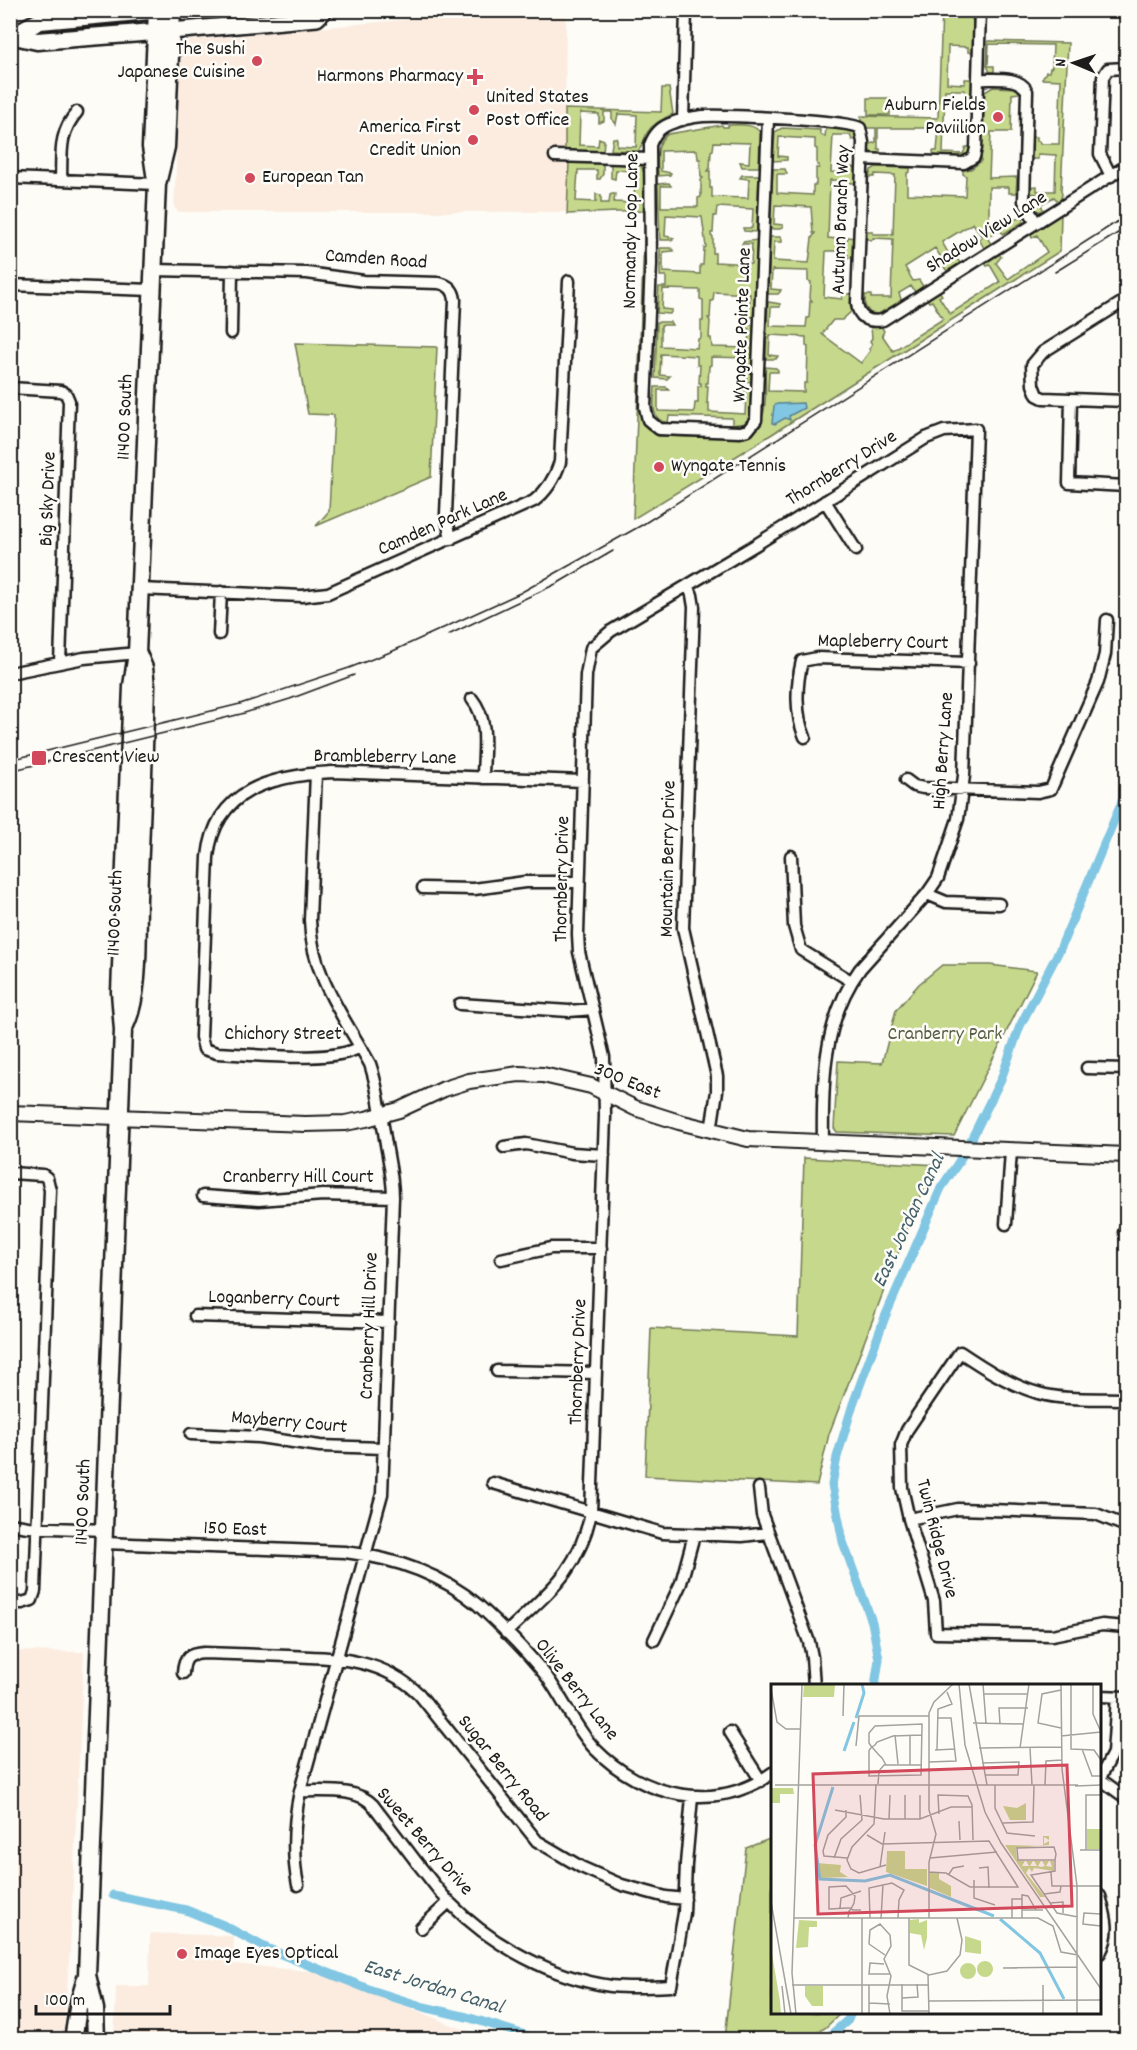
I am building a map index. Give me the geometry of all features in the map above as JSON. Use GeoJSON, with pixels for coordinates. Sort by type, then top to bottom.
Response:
{"type":"FeatureCollection","features":[{"type":"Feature","properties":{"kind":"main road","name":"11400 South"},"geometry":{"type":"LineString","coordinates":[[74,2040],[79,2002],[87,1975],[123,1030],[120,992],[132,686],[137,653],[157,184],[151,147],[164,31],[172,10]]}},
{"type":"Feature","properties":{"kind":"main road"},"geometry":{"type":"LineString","coordinates":[[15,37],[37,41],[317,18],[325,10]]}},
{"type":"Feature","properties":{"kind":"main road","name":"11400 South"},"geometry":{"type":"LineString","coordinates":[[158,11],[164,31]]}},
{"type":"Feature","properties":{"kind":"main road"},"geometry":{"type":"LineString","coordinates":[[15,37],[40,21],[158,11]]}},
{"type":"Feature","properties":{"kind":"main road","name":"11400 South"},"geometry":{"type":"LineString","coordinates":[[87,1975],[95,2009],[96,2040]]}},
{"type":"Feature","properties":{"kind":"street"},"geometry":{"type":"LineString","coordinates":[[683,120],[686,10]]}},
{"type":"Feature","properties":{"kind":"street"},"geometry":{"type":"LineString","coordinates":[[862,159],[960,162],[971,160],[976,148],[980,10]]}},
{"type":"Feature","properties":{"kind":"street"},"geometry":{"type":"LineString","coordinates":[[1111,176],[1100,154],[1103,77],[1104,72],[1111,68],[1126,68]]}},
{"type":"Feature","properties":{"kind":"street"},"geometry":{"type":"LineString","coordinates":[[978,79],[1018,82],[1027,91],[1024,201],[1036,223]]}},
{"type":"Feature","properties":{"kind":"street"},"geometry":{"type":"LineString","coordinates":[[61,180],[63,134],[68,122],[77,112]]}},
{"type":"Feature","properties":{"kind":"street","name":"Normandy Loop Lane"},"geometry":{"type":"LineString","coordinates":[[651,424],[646,416],[645,407],[651,264],[650,145],[657,132],[670,123],[714,116],[854,124]]}},
{"type":"Feature","properties":{"kind":"street","name":"Wyngate Pointe Lane"},"geometry":{"type":"LineString","coordinates":[[651,424],[665,430],[736,433],[748,430],[756,420],[768,119]]}},
{"type":"Feature","properties":{"kind":"street","name":"Autumn Branch Way"},"geometry":{"type":"LineString","coordinates":[[854,124],[860,128],[862,134],[857,303],[859,312],[864,318]]}},
{"type":"Feature","properties":{"kind":"street"},"geometry":{"type":"LineString","coordinates":[[555,156],[650,159]]}},
{"type":"Feature","properties":{"kind":"street","name":"Shadow View Lane"},"geometry":{"type":"LineString","coordinates":[[864,318],[873,321],[883,320],[1126,166]]}},
{"type":"Feature","properties":{"kind":"street"},"geometry":{"type":"LineString","coordinates":[[10,178],[157,184]]}},
{"type":"Feature","properties":{"kind":"street","name":"Camden Road"},"geometry":{"type":"LineString","coordinates":[[153,270],[316,273],[364,281],[440,283],[451,289],[455,300],[446,514],[451,539]]}},
{"type":"Feature","properties":{"kind":"street"},"geometry":{"type":"LineString","coordinates":[[231,333],[232,271]]}},
{"type":"Feature","properties":{"kind":"street","name":"Camden Park Lane"},"geometry":{"type":"LineString","coordinates":[[140,589],[311,596],[328,593],[534,501],[548,488],[558,471],[561,452],[569,280]]}},
{"type":"Feature","properties":{"kind":"street"},"geometry":{"type":"LineString","coordinates":[[10,285],[152,290]]}},
{"type":"Feature","properties":{"kind":"street"},"geometry":{"type":"LineString","coordinates":[[1126,300],[1043,352],[1032,365],[1033,384],[1037,395],[1043,398],[1126,401]]}},
{"type":"Feature","properties":{"kind":"street","name":"Big Sky Drive"},"geometry":{"type":"LineString","coordinates":[[10,388],[61,391],[66,394],[69,401],[60,663]]}},
{"type":"Feature","properties":{"kind":"street"},"geometry":{"type":"LineString","coordinates":[[1071,399],[1069,483],[1126,486]]}},
{"type":"Feature","properties":{"kind":"street","name":"Thornberry Drive"},"geometry":{"type":"LineString","coordinates":[[506,1633],[565,1575],[581,1547],[591,1513],[605,1093],[604,1057],[578,943],[586,675],[591,648],[611,631],[926,438],[944,431],[976,429]]}},
{"type":"Feature","properties":{"kind":"street","name":"High Berry Lane"},"geometry":{"type":"LineString","coordinates":[[823,1144],[825,1074],[829,1037],[841,1003],[851,981],[927,894],[938,878],[957,819],[963,790],[976,429]]}},
{"type":"Feature","properties":{"kind":"street"},"geometry":{"type":"LineString","coordinates":[[825,501],[856,550]]}},
{"type":"Feature","properties":{"kind":"street","name":"Mountain Berry Drive"},"geometry":{"type":"LineString","coordinates":[[688,585],[694,607],[683,928],[717,1076],[711,1131]]}},
{"type":"Feature","properties":{"kind":"street"},"geometry":{"type":"LineString","coordinates":[[219,634],[221,592]]}},
{"type":"Feature","properties":{"kind":"street"},"geometry":{"type":"LineString","coordinates":[[906,780],[914,786],[923,788],[1048,791],[1054,786],[1098,682],[1105,654],[1107,620]]}},
{"type":"Feature","properties":{"kind":"street"},"geometry":{"type":"LineString","coordinates":[[10,674],[107,655],[137,653]]}},
{"type":"Feature","properties":{"kind":"street","name":"Mapleberry Court"},"geometry":{"type":"LineString","coordinates":[[806,737],[800,726],[798,713],[799,676],[802,661],[817,658],[969,663]]}},
{"type":"Feature","properties":{"kind":"street"},"geometry":{"type":"LineString","coordinates":[[472,699],[482,717],[483,778]]}},
{"type":"Feature","properties":{"kind":"street","name":"Brambleberry Lane"},"geometry":{"type":"LineString","coordinates":[[204,1050],[201,1037],[208,857],[214,828],[226,809],[249,791],[288,776],[332,772],[583,781]]}},
{"type":"Feature","properties":{"kind":"street","name":"Cranberry Hill Drive"},"geometry":{"type":"LineString","coordinates":[[298,1884],[295,1864],[300,1791],[382,1494],[393,1197],[393,1178],[374,1075],[322,978],[312,944],[310,920],[316,774]]}},
{"type":"Feature","properties":{"kind":"street"},"geometry":{"type":"LineString","coordinates":[[791,856],[794,926],[801,950],[851,981]]}},
{"type":"Feature","properties":{"kind":"street"},"geometry":{"type":"LineString","coordinates":[[423,888],[474,889],[525,882],[579,882]]}},
{"type":"Feature","properties":{"kind":"street"},"geometry":{"type":"LineString","coordinates":[[927,894],[946,902],[999,904]]}},
{"type":"Feature","properties":{"kind":"street"},"geometry":{"type":"LineString","coordinates":[[460,1004],[569,1011],[593,1009]]}},
{"type":"Feature","properties":{"kind":"street","name":"Chichory Street"},"geometry":{"type":"LineString","coordinates":[[204,1050],[217,1053],[324,1057],[350,1053],[360,1047]]}},
{"type":"Feature","properties":{"kind":"street"},"geometry":{"type":"LineString","coordinates":[[1087,1068],[1126,1069]]}},
{"type":"Feature","properties":{"kind":"street","name":"300 East"},"geometry":{"type":"LineString","coordinates":[[10,1113],[345,1123],[381,1116],[468,1081],[519,1074],[543,1075],[591,1086],[635,1108],[711,1131],[748,1139],[823,1144],[1126,1155]]}},
{"type":"Feature","properties":{"kind":"street"},"geometry":{"type":"LineString","coordinates":[[504,1147],[526,1144],[572,1153],[604,1155]]}},
{"type":"Feature","properties":{"kind":"street"},"geometry":{"type":"LineString","coordinates":[[1006,1224],[1011,1150]]}},
{"type":"Feature","properties":{"kind":"street"},"geometry":{"type":"LineString","coordinates":[[10,1173],[43,1176],[47,1178],[50,1190],[35,1591],[32,1600],[10,1603]]}},
{"type":"Feature","properties":{"kind":"street","name":"Cranberry Hill Court"},"geometry":{"type":"LineString","coordinates":[[203,1196],[259,1200],[323,1194],[393,1197]]}},
{"type":"Feature","properties":{"kind":"street"},"geometry":{"type":"LineString","coordinates":[[501,1259],[551,1248],[601,1248]]}},
{"type":"Feature","properties":{"kind":"street","name":"Loganberry Court"},"geometry":{"type":"LineString","coordinates":[[195,1316],[388,1322]]}},
{"type":"Feature","properties":{"kind":"street","name":"Twin Ridge Drive"},"geometry":{"type":"LineString","coordinates":[[1126,1399],[1040,1394],[1019,1386],[960,1352],[908,1430],[901,1445],[902,1488],[934,1601],[936,1633],[1052,1635],[1102,1625],[1126,1627]]}},
{"type":"Feature","properties":{"kind":"street"},"geometry":{"type":"LineString","coordinates":[[497,1371],[597,1373]]}},
{"type":"Feature","properties":{"kind":"street","name":"Mayberry Court"},"geometry":{"type":"LineString","coordinates":[[191,1434],[259,1437],[320,1446],[384,1448]]}},
{"type":"Feature","properties":{"kind":"street"},"geometry":{"type":"LineString","coordinates":[[493,1483],[662,1533],[742,1536],[768,1533]]}},
{"type":"Feature","properties":{"kind":"street"},"geometry":{"type":"LineString","coordinates":[[759,1488],[760,1507],[768,1533],[809,1642],[814,1684]]}},
{"type":"Feature","properties":{"kind":"street"},"geometry":{"type":"LineString","coordinates":[[909,1519],[942,1511],[980,1509],[1096,1514],[1126,1526]]}},
{"type":"Feature","properties":{"kind":"street","name":"150 East"},"geometry":{"type":"LineString","coordinates":[[10,1524],[104,1537],[365,1554]]}},
{"type":"Feature","properties":{"kind":"street"},"geometry":{"type":"LineString","coordinates":[[654,1640],[681,1583],[694,1535]]}},
{"type":"Feature","properties":{"kind":"street","name":"Olive Berry Lane"},"geometry":{"type":"LineString","coordinates":[[365,1554],[410,1566],[445,1582],[478,1606],[548,1678],[587,1739],[605,1758],[626,1773],[672,1793],[692,1797],[747,1789],[771,1774]]}},
{"type":"Feature","properties":{"kind":"street","name":"Sugar Berry Road"},"geometry":{"type":"LineString","coordinates":[[183,1673],[187,1658],[197,1653],[337,1658],[384,1670],[411,1686],[419,1694],[531,1835],[544,1847],[622,1886],[666,1897],[685,1899]]}},
{"type":"Feature","properties":{"kind":"street"},"geometry":{"type":"LineString","coordinates":[[1101,1696],[1122,1697],[1113,1752],[1101,1777]]}},
{"type":"Feature","properties":{"kind":"street"},"geometry":{"type":"LineString","coordinates":[[730,1732],[761,1781]]}},
{"type":"Feature","properties":{"kind":"street"},"geometry":{"type":"LineString","coordinates":[[1101,1780],[1126,1798]]}},
{"type":"Feature","properties":{"kind":"street","name":"Sweet Berry Drive"},"geometry":{"type":"LineString","coordinates":[[300,1791],[348,1793],[363,1796],[373,1805],[449,1902],[482,1931],[509,1948],[547,1967],[592,1982],[611,1986],[651,1987],[671,1986],[682,1927],[692,1797]]}},
{"type":"Feature","properties":{"kind":"street"},"geometry":{"type":"LineString","coordinates":[[1101,1901],[1107,1928],[1101,1951]]}},
{"type":"Feature","properties":{"kind":"street"},"geometry":{"type":"LineString","coordinates":[[421,1928],[449,1902]]}},
{"type":"Feature","properties":{"kind":"shaded area"},"geometry":{"type":"Polygon","coordinates":[[[495,11],[566,11],[565,142],[570,143],[567,212],[178,212],[174,207],[181,54],[183,46],[190,40],[495,11]]]}},
{"type":"Feature","properties":{"kind":"shaded area"},"geometry":{"type":"Polygon","coordinates":[[[11,1651],[84,1652],[70,1950],[63,2039],[11,2039],[11,1651]]]}},
{"type":"Feature","properties":{"kind":"shaded area"},"geometry":{"type":"Polygon","coordinates":[[[150,1933],[234,1936],[233,1964],[318,1972],[483,2037],[483,2039],[114,2039],[116,1986],[149,1986],[150,1933]]]}},
{"type":"Feature","properties":{"kind":"green space"},"geometry":{"type":"Polygon","coordinates":[[[942,11],[971,11],[976,42],[975,52],[968,52],[968,47],[948,46],[947,83],[965,84],[965,79],[974,79],[974,96],[965,96],[965,90],[945,90],[943,153],[963,154],[966,147],[971,147],[969,152],[956,158],[934,157],[933,151],[937,151],[939,128],[878,128],[880,155],[875,155],[869,150],[868,145],[876,142],[876,128],[866,128],[861,121],[861,116],[938,118],[942,11]]]}},
{"type":"Feature","properties":{"kind":"green space"},"geometry":{"type":"Polygon","coordinates":[[[988,41],[1068,43],[1062,194],[1060,203],[1054,197],[1041,204],[1044,212],[1034,210],[1030,203],[1037,201],[1037,194],[1030,193],[1029,187],[1037,186],[1037,191],[1055,191],[1056,155],[1038,154],[1038,159],[1030,159],[1031,137],[1037,137],[1040,144],[1059,144],[1061,80],[1042,79],[1052,67],[1053,45],[989,44],[988,66],[994,66],[994,72],[990,72],[987,66],[988,41]]]}},
{"type":"Feature","properties":{"kind":"green space"},"geometry":{"type":"Polygon","coordinates":[[[993,87],[1016,88],[1020,93],[1012,94],[1011,132],[991,132],[989,178],[1017,177],[1016,193],[1009,193],[1009,187],[989,187],[989,224],[1008,225],[1008,221],[1024,217],[1023,222],[1003,234],[1000,230],[987,237],[991,244],[984,248],[979,239],[982,237],[973,223],[942,242],[950,256],[954,254],[960,263],[947,271],[935,248],[905,267],[913,281],[919,280],[923,286],[915,292],[911,286],[899,293],[900,302],[878,314],[870,313],[865,306],[865,295],[871,295],[871,298],[891,298],[893,239],[867,239],[867,231],[873,231],[873,234],[893,234],[895,175],[875,174],[874,177],[869,177],[871,170],[876,167],[910,168],[910,172],[907,173],[907,194],[965,196],[966,176],[963,170],[971,169],[981,161],[985,92],[993,87]]]}},
{"type":"Feature","properties":{"kind":"green space"},"geometry":{"type":"Polygon","coordinates":[[[662,88],[669,88],[673,114],[652,127],[638,151],[611,150],[613,138],[617,138],[617,146],[636,147],[637,115],[618,114],[616,124],[612,119],[612,112],[604,112],[604,121],[599,123],[599,114],[580,113],[579,145],[598,146],[599,138],[604,140],[603,153],[565,152],[565,109],[661,112],[662,88]]]}},
{"type":"Feature","properties":{"kind":"green space"},"geometry":{"type":"Polygon","coordinates":[[[868,98],[890,98],[890,115],[868,115],[868,98]]]}},
{"type":"Feature","properties":{"kind":"green space"},"geometry":{"type":"Polygon","coordinates":[[[722,125],[723,127],[728,127],[728,125],[751,126],[760,133],[759,167],[742,167],[740,162],[749,163],[750,143],[714,142],[708,171],[710,171],[712,197],[748,198],[749,179],[740,178],[742,175],[759,175],[757,232],[744,231],[743,228],[752,228],[753,209],[717,207],[713,233],[711,233],[715,262],[751,264],[752,244],[742,244],[757,240],[754,317],[742,317],[740,314],[749,313],[750,294],[714,292],[710,318],[708,318],[712,347],[748,348],[749,329],[740,327],[741,325],[754,325],[751,382],[738,380],[738,378],[747,378],[748,358],[711,357],[708,383],[706,383],[708,386],[707,403],[709,403],[709,412],[745,414],[746,394],[737,394],[738,391],[751,390],[750,414],[746,423],[732,425],[732,418],[669,416],[668,423],[655,414],[655,387],[666,387],[669,390],[658,390],[658,411],[694,412],[695,403],[698,403],[698,386],[701,386],[699,383],[700,365],[697,365],[697,356],[661,354],[660,375],[670,376],[667,379],[655,378],[657,322],[670,322],[672,325],[661,325],[661,346],[697,348],[698,339],[701,338],[703,300],[700,299],[700,290],[663,289],[662,309],[672,310],[670,314],[657,313],[659,287],[666,287],[666,276],[660,276],[660,248],[671,248],[674,251],[663,252],[663,272],[700,274],[700,265],[703,265],[704,248],[706,247],[702,217],[666,215],[665,236],[674,238],[660,240],[658,184],[669,183],[671,186],[661,186],[661,207],[698,207],[703,178],[697,150],[661,151],[661,171],[671,173],[670,175],[658,176],[657,158],[661,142],[668,134],[722,125]]]}},
{"type":"Feature","properties":{"kind":"green space"},"geometry":{"type":"Polygon","coordinates":[[[782,128],[820,130],[820,134],[825,137],[826,128],[850,129],[857,132],[858,139],[852,140],[850,135],[833,135],[831,172],[848,173],[851,167],[857,168],[856,183],[830,180],[828,238],[847,240],[848,237],[855,238],[854,257],[848,258],[844,251],[826,251],[824,297],[842,299],[843,294],[853,294],[853,310],[842,320],[833,320],[822,334],[861,363],[872,344],[870,341],[871,327],[881,326],[884,331],[882,335],[893,351],[943,319],[932,301],[929,302],[926,298],[938,290],[942,295],[939,297],[950,314],[1000,282],[990,265],[987,266],[984,262],[999,253],[1001,257],[996,263],[1008,279],[1047,252],[1037,235],[1032,238],[1030,233],[1061,214],[1060,251],[758,443],[633,519],[645,213],[646,265],[641,413],[647,428],[658,436],[744,438],[753,432],[763,417],[765,367],[778,370],[778,372],[769,372],[768,391],[804,392],[804,383],[807,383],[806,337],[770,335],[769,355],[778,356],[776,359],[766,359],[768,302],[780,304],[780,307],[771,307],[770,326],[806,327],[810,301],[812,301],[808,271],[772,270],[771,289],[781,290],[778,294],[768,294],[770,237],[780,237],[782,240],[782,242],[774,242],[773,261],[809,263],[812,238],[815,233],[813,233],[811,207],[775,205],[774,224],[783,225],[783,227],[770,229],[773,169],[785,169],[787,174],[777,174],[777,193],[813,195],[813,185],[816,185],[816,168],[819,168],[815,139],[779,137],[778,156],[787,157],[787,160],[773,161],[775,132],[782,128]]]}},
{"type":"Feature","properties":{"kind":"green space"},"geometry":{"type":"Polygon","coordinates":[[[569,162],[603,163],[603,174],[600,179],[597,179],[597,170],[578,170],[576,201],[596,202],[596,194],[601,195],[601,203],[609,203],[610,195],[615,194],[614,202],[634,203],[635,171],[616,170],[615,179],[611,178],[611,164],[641,165],[645,176],[643,211],[567,214],[569,162]]]}},
{"type":"Feature","properties":{"kind":"green space"},"geometry":{"type":"Polygon","coordinates":[[[295,343],[437,347],[431,477],[316,526],[329,511],[334,415],[308,414],[295,343]]]}},
{"type":"Feature","properties":{"kind":"green space","name":"Cranberry Park"},"geometry":{"type":"Polygon","coordinates":[[[942,965],[990,965],[1037,971],[954,1136],[837,1132],[834,1128],[838,1061],[882,1063],[896,1010],[919,984],[942,965]]]}},
{"type":"Feature","properties":{"kind":"green space"},"geometry":{"type":"Polygon","coordinates":[[[804,1158],[939,1165],[920,1196],[829,1434],[817,1485],[645,1476],[651,1328],[798,1336],[804,1158]]]}},
{"type":"Feature","properties":{"kind":"green space"},"geometry":{"type":"Polygon","coordinates":[[[771,1838],[771,2014],[840,2014],[825,2028],[814,2034],[725,2039],[746,1848],[771,1838]]]}},
{"type":"Feature","properties":{"kind":"water"},"geometry":{"type":"Polygon","coordinates":[[[803,403],[804,408],[789,416],[790,420],[785,418],[775,424],[772,423],[774,406],[777,404],[803,403]]]}},
{"type":"Feature","properties":{"kind":"waterway","name":"East Jordan Canal"},"geometry":{"type":"LineString","coordinates":[[875,1684],[879,1659],[872,1622],[843,1542],[832,1485],[837,1457],[853,1404],[885,1317],[941,1188],[973,1136],[1001,1079],[1020,1026],[1060,949],[1126,792]]}},
{"type":"Feature","properties":{"kind":"waterway","name":"East Jordan Canal"},"geometry":{"type":"LineString","coordinates":[[113,1895],[186,1910],[223,1925],[266,1948],[371,1990],[541,2040]]}},
{"type":"Feature","properties":{"kind":"waterway","name":"East Jordan Canal"},"geometry":{"type":"LineString","coordinates":[[825,2040],[848,2020],[850,2014]]}},
{"type":"Feature","properties":{"kind":"tram line"},"geometry":{"type":"LineString","coordinates":[[10,760],[240,704],[393,651],[520,593],[642,525],[1126,216]]}},
{"type":"Feature","properties":{"kind":"tram line"},"geometry":{"type":"LineString","coordinates":[[1055,272],[1126,228]]}},
{"type":"Feature","properties":{"kind":"tram line"},"geometry":{"type":"LineString","coordinates":[[448,635],[558,583],[613,551]]}},
{"type":"Feature","properties":{"kind":"tram line"},"geometry":{"type":"LineString","coordinates":[[10,771],[241,714],[290,699],[354,675]]}},
{"type":"Feature","properties":{"kind":"place","name":"The Sushi Japanese Cuisine"},"geometry":{"type":"Point","coordinates":[257,61]}},
{"type":"Feature","properties":{"kind":"place","name":"Harmons Pharmacy"},"geometry":{"type":"Point","coordinates":[475,77]}},
{"type":"Feature","properties":{"kind":"place","name":"United States Post Office"},"geometry":{"type":"Point","coordinates":[474,110]}},
{"type":"Feature","properties":{"kind":"place","name":"Auburn Fields Paviilion"},"geometry":{"type":"Point","coordinates":[998,117]}},
{"type":"Feature","properties":{"kind":"place","name":"America First Credit Union"},"geometry":{"type":"Point","coordinates":[473,140]}},
{"type":"Feature","properties":{"kind":"place","name":"European Tan"},"geometry":{"type":"Point","coordinates":[250,178]}},
{"type":"Feature","properties":{"kind":"place","name":"Wyngate Tennis"},"geometry":{"type":"Point","coordinates":[659,467]}},
{"type":"Feature","properties":{"kind":"place","name":"Crescent View"},"geometry":{"type":"Point","coordinates":[39,758]}},
{"type":"Feature","properties":{"kind":"place","name":"Image Eyes Optical"},"geometry":{"type":"Point","coordinates":[182,1954]}}]}
